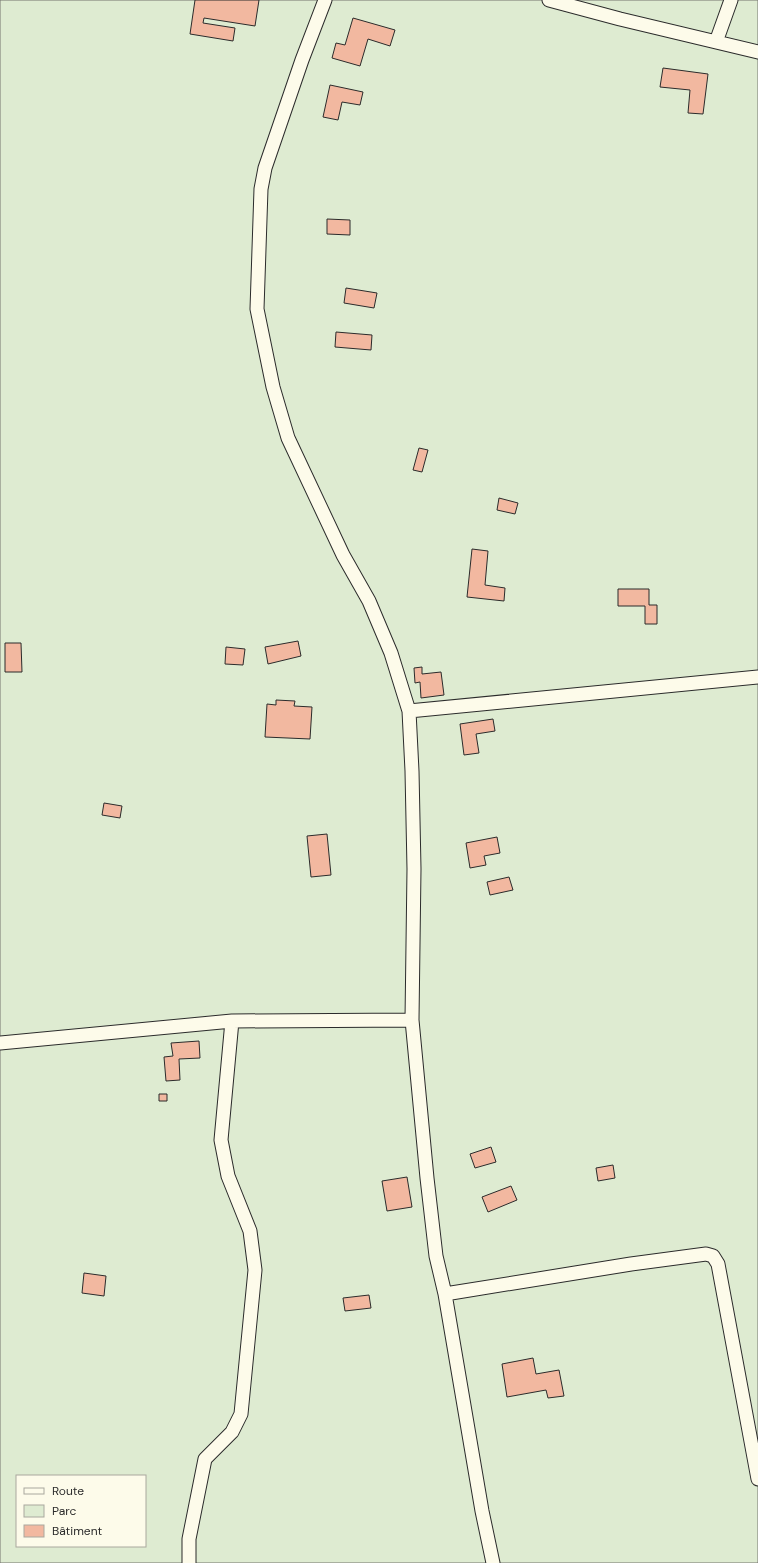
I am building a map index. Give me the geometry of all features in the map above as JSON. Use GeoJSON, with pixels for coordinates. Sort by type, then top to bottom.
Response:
{"type":"FeatureCollection","features":[{"type":"Feature","properties":{"kind":"street"},"geometry":{"type":"LineString","coordinates":[[325,0],[302,60],[265,168],[261,189],[257,309],[272,387],[288,438],[343,556],[369,601],[391,653],[408,711],[412,771],[414,869],[412,1020],[427,1178],[436,1256],[446,1294],[482,1511],[494,1563]]}},
{"type":"Feature","properties":{"kind":"street"},"geometry":{"type":"LineString","coordinates":[[549,0],[758,52]]}},
{"type":"Feature","properties":{"kind":"street"},"geometry":{"type":"LineString","coordinates":[[716,42],[731,0]]}},
{"type":"Feature","properties":{"kind":"street"},"geometry":{"type":"LineString","coordinates":[[408,711],[758,677]]}},
{"type":"Feature","properties":{"kind":"street"},"geometry":{"type":"LineString","coordinates":[[0,1043],[232,1021],[412,1020]]}},
{"type":"Feature","properties":{"kind":"street"},"geometry":{"type":"LineString","coordinates":[[189,1563],[189,1539],[205,1459],[232,1432],[241,1414],[255,1270],[250,1231],[228,1176],[221,1140],[232,1021]]}},
{"type":"Feature","properties":{"kind":"street"},"geometry":{"type":"LineString","coordinates":[[446,1294],[631,1264],[706,1254],[713,1256],[718,1264],[758,1479]]}},
{"type":"Feature","properties":{"kind":"green space"},"geometry":{"type":"Polygon","coordinates":[[[0,0],[758,0],[758,1563],[0,1563],[0,0]]]}},
{"type":"Feature","properties":{"kind":"building"},"geometry":{"type":"Polygon","coordinates":[[[195,0],[259,0],[255,26],[204,18],[203,23],[235,28],[233,41],[190,34],[195,0]]]}},
{"type":"Feature","properties":{"kind":"building"},"geometry":{"type":"Polygon","coordinates":[[[353,18],[395,30],[390,46],[368,39],[360,66],[332,58],[336,43],[345,45],[353,18]]]}},
{"type":"Feature","properties":{"kind":"building"},"geometry":{"type":"Polygon","coordinates":[[[663,68],[708,74],[703,114],[688,113],[690,90],[660,87],[663,68]]]}},
{"type":"Feature","properties":{"kind":"building"},"geometry":{"type":"Polygon","coordinates":[[[330,85],[363,92],[360,105],[342,102],[338,120],[323,117],[330,85]]]}},
{"type":"Feature","properties":{"kind":"building"},"geometry":{"type":"Polygon","coordinates":[[[327,219],[350,220],[350,235],[327,234],[327,219]]]}},
{"type":"Feature","properties":{"kind":"building"},"geometry":{"type":"Polygon","coordinates":[[[346,288],[377,293],[374,308],[344,303],[346,288]]]}},
{"type":"Feature","properties":{"kind":"building"},"geometry":{"type":"Polygon","coordinates":[[[336,332],[372,335],[371,350],[335,347],[336,332]]]}},
{"type":"Feature","properties":{"kind":"building"},"geometry":{"type":"Polygon","coordinates":[[[419,448],[428,450],[422,472],[413,470],[419,448]]]}},
{"type":"Feature","properties":{"kind":"building"},"geometry":{"type":"Polygon","coordinates":[[[499,498],[518,503],[515,514],[497,510],[499,498]]]}},
{"type":"Feature","properties":{"kind":"building"},"geometry":{"type":"Polygon","coordinates":[[[472,549],[488,551],[485,585],[505,588],[504,601],[467,597],[472,549]]]}},
{"type":"Feature","properties":{"kind":"building"},"geometry":{"type":"Polygon","coordinates":[[[618,589],[649,589],[649,605],[657,605],[657,624],[645,624],[645,606],[618,606],[618,589]]]}},
{"type":"Feature","properties":{"kind":"building"},"geometry":{"type":"Polygon","coordinates":[[[298,641],[301,656],[268,664],[265,647],[298,641]]]}},
{"type":"Feature","properties":{"kind":"building"},"geometry":{"type":"Polygon","coordinates":[[[5,643],[21,643],[22,672],[5,672],[5,643]]]}},
{"type":"Feature","properties":{"kind":"building"},"geometry":{"type":"Polygon","coordinates":[[[226,647],[245,649],[243,665],[225,664],[226,647]]]}},
{"type":"Feature","properties":{"kind":"building"},"geometry":{"type":"Polygon","coordinates":[[[422,667],[422,674],[441,672],[444,695],[421,698],[420,682],[415,683],[414,668],[422,667]]]}},
{"type":"Feature","properties":{"kind":"building"},"geometry":{"type":"Polygon","coordinates":[[[276,700],[295,701],[294,706],[312,707],[310,739],[265,737],[267,704],[276,705],[276,700]]]}},
{"type":"Feature","properties":{"kind":"building"},"geometry":{"type":"Polygon","coordinates":[[[493,719],[495,731],[476,734],[479,753],[464,755],[460,724],[493,719]]]}},
{"type":"Feature","properties":{"kind":"building"},"geometry":{"type":"Polygon","coordinates":[[[104,803],[122,806],[120,818],[102,815],[104,803]]]}},
{"type":"Feature","properties":{"kind":"building"},"geometry":{"type":"Polygon","coordinates":[[[327,834],[331,875],[311,877],[307,836],[327,834]]]}},
{"type":"Feature","properties":{"kind":"building"},"geometry":{"type":"Polygon","coordinates":[[[497,837],[500,853],[484,856],[486,865],[470,868],[466,843],[497,837]]]}},
{"type":"Feature","properties":{"kind":"building"},"geometry":{"type":"Polygon","coordinates":[[[509,877],[513,890],[490,895],[487,882],[509,877]]]}},
{"type":"Feature","properties":{"kind":"building"},"geometry":{"type":"Polygon","coordinates":[[[199,1041],[200,1058],[179,1059],[180,1080],[166,1081],[164,1057],[173,1056],[171,1043],[199,1041]]]}},
{"type":"Feature","properties":{"kind":"building"},"geometry":{"type":"Polygon","coordinates":[[[159,1094],[167,1094],[167,1101],[159,1101],[159,1094]]]}},
{"type":"Feature","properties":{"kind":"building"},"geometry":{"type":"Polygon","coordinates":[[[491,1147],[496,1162],[475,1168],[470,1154],[491,1147]]]}},
{"type":"Feature","properties":{"kind":"building"},"geometry":{"type":"Polygon","coordinates":[[[613,1165],[615,1178],[598,1181],[596,1168],[613,1165]]]}},
{"type":"Feature","properties":{"kind":"building"},"geometry":{"type":"Polygon","coordinates":[[[407,1177],[412,1207],[387,1211],[382,1181],[407,1177]]]}},
{"type":"Feature","properties":{"kind":"building"},"geometry":{"type":"Polygon","coordinates":[[[511,1186],[517,1200],[488,1212],[482,1197],[511,1186]]]}},
{"type":"Feature","properties":{"kind":"building"},"geometry":{"type":"Polygon","coordinates":[[[84,1273],[106,1276],[104,1296],[82,1293],[84,1273]]]}},
{"type":"Feature","properties":{"kind":"building"},"geometry":{"type":"Polygon","coordinates":[[[369,1295],[371,1308],[345,1311],[343,1298],[369,1295]]]}},
{"type":"Feature","properties":{"kind":"building"},"geometry":{"type":"Polygon","coordinates":[[[533,1358],[536,1374],[559,1370],[564,1396],[548,1398],[546,1390],[507,1397],[502,1364],[533,1358]]]}}]}
